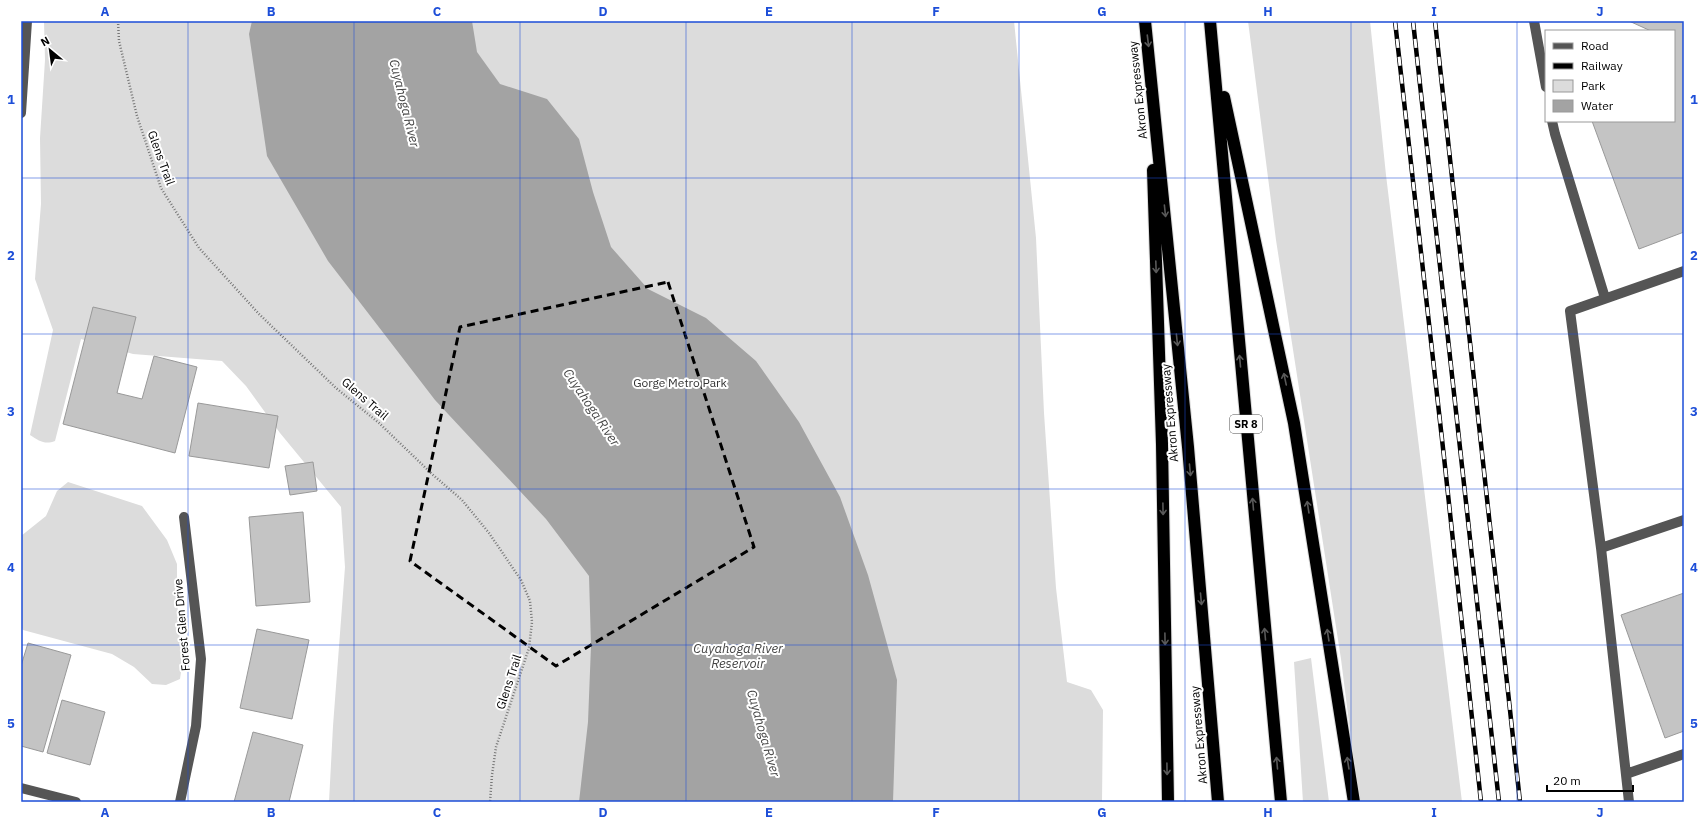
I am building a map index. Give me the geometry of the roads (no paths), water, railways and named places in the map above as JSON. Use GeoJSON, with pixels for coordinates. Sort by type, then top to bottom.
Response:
{"type":"FeatureCollection","features":[{"type":"Feature","properties":{"kind":"highway","name":"Akron Expressway"},"geometry":{"type":"LineString","coordinates":[[1145,21],[1188,447],[1218,802]]}},
{"type":"Feature","properties":{"kind":"highway","name":"SR 8"},"geometry":{"type":"LineString","coordinates":[[1210,21],[1281,802]]}},
{"type":"Feature","properties":{"kind":"highway"},"geometry":{"type":"LineString","coordinates":[[1213,47],[1294,423],[1354,802]]}},
{"type":"Feature","properties":{"kind":"highway"},"geometry":{"type":"LineString","coordinates":[[1150,60],[1162,444],[1168,802]]}},
{"type":"Feature","properties":{"kind":"street"},"geometry":{"type":"LineString","coordinates":[[21,113],[27,21]]}},
{"type":"Feature","properties":{"kind":"street"},"geometry":{"type":"LineString","coordinates":[[1534,21],[1545,82]]}},
{"type":"Feature","properties":{"kind":"street"},"geometry":{"type":"LineString","coordinates":[[1552,122],[1605,298]]}},
{"type":"Feature","properties":{"kind":"street"},"geometry":{"type":"LineString","coordinates":[[1629,802],[1601,548],[1570,311],[1684,271]]}},
{"type":"Feature","properties":{"kind":"street","name":"Forest Glen Drive"},"geometry":{"type":"LineString","coordinates":[[180,802],[196,726],[201,659],[184,517]]}},
{"type":"Feature","properties":{"kind":"street"},"geometry":{"type":"LineString","coordinates":[[1601,548],[1684,520]]}},
{"type":"Feature","properties":{"kind":"street"},"geometry":{"type":"LineString","coordinates":[[1626,774],[1684,754]]}},
{"type":"Feature","properties":{"kind":"street"},"geometry":{"type":"LineString","coordinates":[[21,788],[76,802]]}},
{"type":"Feature","properties":{"kind":"water","name":"Cuyahoga River Reservoir"},"geometry":{"type":"Polygon","coordinates":[[[252,21],[472,21],[477,52],[500,84],[547,99],[579,139],[593,192],[611,247],[648,289],[706,318],[756,361],[799,422],[840,497],[868,575],[897,680],[893,802],[579,802],[588,722],[591,646],[589,576],[546,519],[435,400],[328,261],[267,156],[249,34],[252,21]]]}},
{"type":"Feature","properties":{"kind":"railway"},"geometry":{"type":"LineString","coordinates":[[1395,21],[1481,802]]}},
{"type":"Feature","properties":{"kind":"railway"},"geometry":{"type":"LineString","coordinates":[[1413,21],[1499,802]]}},
{"type":"Feature","properties":{"kind":"railway"},"geometry":{"type":"LineString","coordinates":[[1435,21],[1520,802]]}},
{"type":"Feature","properties":{"kind":"water label","name":"Cuyahoga River"},"geometry":{"type":"Point","coordinates":[405,103]}},
{"type":"Feature","properties":{"kind":"water label","name":"Cuyahoga River"},"geometry":{"type":"Point","coordinates":[592,407]}},
{"type":"Feature","properties":{"kind":"water label","name":"Cuyahoga River"},"geometry":{"type":"Point","coordinates":[764,733]}},
{"type":"Feature","properties":{"kind":"park label","name":"Gorge Metro Park"},"geometry":{"type":"Point","coordinates":[680,383]}}]}
